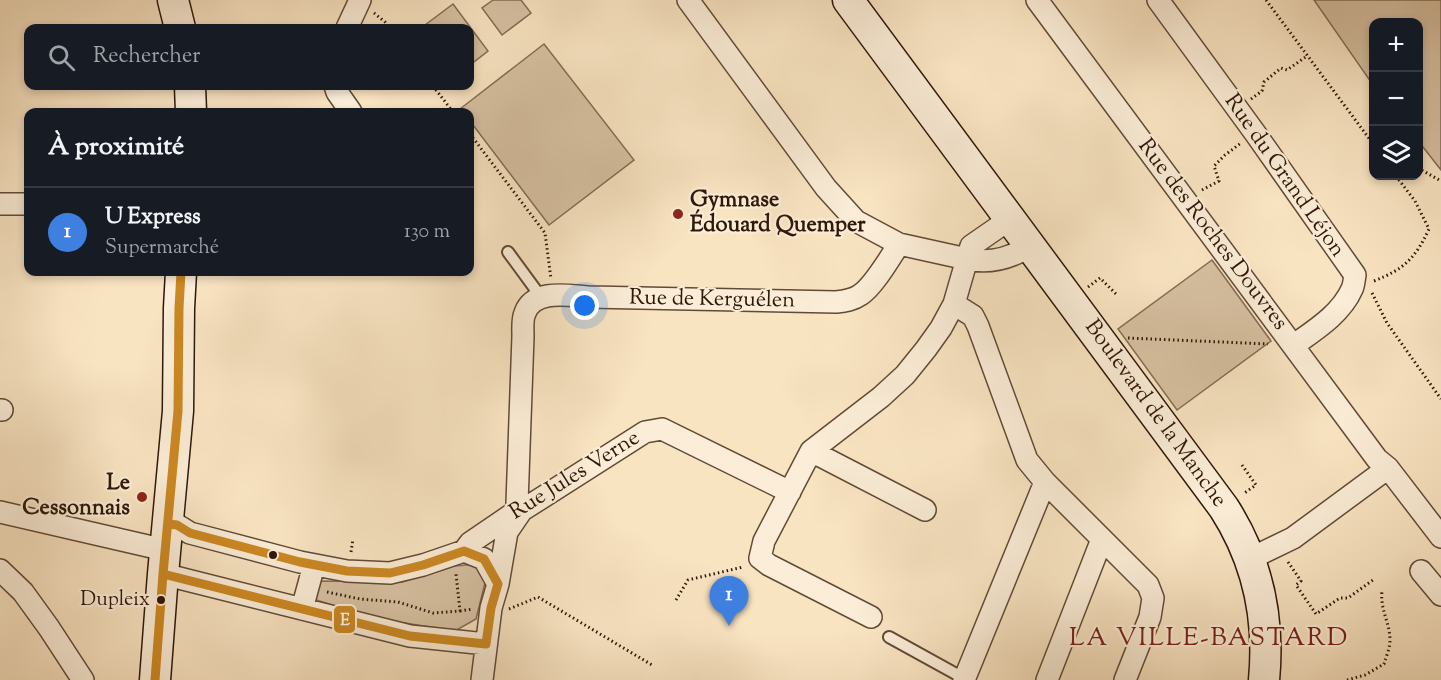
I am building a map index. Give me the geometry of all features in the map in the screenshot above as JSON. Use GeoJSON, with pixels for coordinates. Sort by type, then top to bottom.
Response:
{"type":"FeatureCollection","features":[{"type":"Feature","properties":{"kind":"street"},"geometry":{"type":"LineString","coordinates":[[173,0],[179,24]]}},
{"type":"Feature","properties":{"kind":"street"},"geometry":{"type":"LineString","coordinates":[[349,24],[360,0]]}},
{"type":"Feature","properties":{"kind":"street"},"geometry":{"type":"LineString","coordinates":[[688,0],[826,188],[856,221],[899,244],[979,262],[1002,259],[1030,246]]}},
{"type":"Feature","properties":{"kind":"street","name":"Boulevard de la Manche"},"geometry":{"type":"LineString","coordinates":[[848,0],[1236,527],[1250,557],[1260,590],[1265,627],[1264,680]]}},
{"type":"Feature","properties":{"kind":"street","name":"Rue des Roches Douvres"},"geometry":{"type":"LineString","coordinates":[[1037,0],[1377,459],[1388,468],[1441,537]]}},
{"type":"Feature","properties":{"kind":"street","name":"Rue du Grand Léjon"},"geometry":{"type":"LineString","coordinates":[[1158,0],[1238,109],[1354,275],[1352,289],[1340,307],[1325,322],[1294,345]]}},
{"type":"Feature","properties":{"kind":"street"},"geometry":{"type":"LineString","coordinates":[[190,90],[191,108]]}},
{"type":"Feature","properties":{"kind":"street"},"geometry":{"type":"LineString","coordinates":[[336,90],[348,108]]}},
{"type":"Feature","properties":{"kind":"street"},"geometry":{"type":"LineString","coordinates":[[0,204],[24,204]]}},
{"type":"Feature","properties":{"kind":"street"},"geometry":{"type":"LineString","coordinates":[[871,617],[768,565],[760,558],[764,541],[811,451],[905,375],[941,328],[954,304],[971,246],[1010,219]]}},
{"type":"Feature","properties":{"kind":"street","name":"Rue de Kerguélen"},"geometry":{"type":"LineString","coordinates":[[547,296],[849,301],[862,294],[874,281],[899,244]]}},
{"type":"Feature","properties":{"kind":"street"},"geometry":{"type":"LineString","coordinates":[[155,680],[178,411],[178,308],[181,276]]}},
{"type":"Feature","properties":{"kind":"street"},"geometry":{"type":"LineString","coordinates":[[482,680],[491,608],[498,584],[507,532],[521,512],[517,503],[525,313],[531,304],[547,296]]}},
{"type":"Feature","properties":{"kind":"street"},"geometry":{"type":"LineString","coordinates":[[954,304],[973,316],[1027,460],[1045,482],[1148,585],[1153,598],[1150,617],[1125,680]]}},
{"type":"Feature","properties":{"kind":"street","name":"Rue Jules Verne"},"geometry":{"type":"LineString","coordinates":[[165,549],[177,525],[190,533],[314,565],[347,571],[390,573],[456,554],[511,515],[521,512],[645,432],[662,429],[790,492]]}},
{"type":"Feature","properties":{"kind":"street"},"geometry":{"type":"LineString","coordinates":[[811,451],[925,510]]}},
{"type":"Feature","properties":{"kind":"street"},"geometry":{"type":"LineString","coordinates":[[1250,557],[1282,544],[1316,522],[1388,468]]}},
{"type":"Feature","properties":{"kind":"street"},"geometry":{"type":"LineString","coordinates":[[964,679],[1045,482]]}},
{"type":"Feature","properties":{"kind":"street"},"geometry":{"type":"LineString","coordinates":[[0,512],[165,549],[302,609],[410,636],[486,644]]}},
{"type":"Feature","properties":{"kind":"street"},"geometry":{"type":"LineString","coordinates":[[1047,680],[1102,540]]}},
{"type":"Feature","properties":{"kind":"street"},"geometry":{"type":"LineString","coordinates":[[456,554],[484,560],[498,584]]}},
{"type":"Feature","properties":{"kind":"street"},"geometry":{"type":"LineString","coordinates":[[302,609],[314,565]]}},
{"type":"Feature","properties":{"kind":"street"},"geometry":{"type":"LineString","coordinates":[[0,570],[23,592],[83,680]]}},
{"type":"Feature","properties":{"kind":"street"},"geometry":{"type":"LineString","coordinates":[[1420,572],[1441,595]]}},
{"type":"Feature","properties":{"kind":"lane"},"geometry":{"type":"LineString","coordinates":[[508,252],[547,296]]}},
{"type":"Feature","properties":{"kind":"lane"},"geometry":{"type":"LineString","coordinates":[[890,637],[964,679]]}},
{"type":"Feature","properties":{"kind":"path"},"geometry":{"type":"LineString","coordinates":[[1266,0],[1369,138]]}},
{"type":"Feature","properties":{"kind":"path"},"geometry":{"type":"LineString","coordinates":[[1238,109],[1262,91],[1264,82],[1281,68],[1287,70],[1307,56]]}},
{"type":"Feature","properties":{"kind":"path"},"geometry":{"type":"LineString","coordinates":[[436,90],[450,108]]}},
{"type":"Feature","properties":{"kind":"path"},"geometry":{"type":"LineString","coordinates":[[1186,199],[1219,181],[1214,166],[1255,133]]}},
{"type":"Feature","properties":{"kind":"path"},"geometry":{"type":"LineString","coordinates":[[474,139],[545,233],[547,296]]}},
{"type":"Feature","properties":{"kind":"path"},"geometry":{"type":"LineString","coordinates":[[1423,170],[1441,181]]}},
{"type":"Feature","properties":{"kind":"path"},"geometry":{"type":"LineString","coordinates":[[1399,180],[1415,201],[1429,229],[1410,261],[1385,277],[1374,280],[1372,294],[1388,323],[1441,399]]}},
{"type":"Feature","properties":{"kind":"path"},"geometry":{"type":"LineString","coordinates":[[1086,289],[1100,278],[1118,296]]}},
{"type":"Feature","properties":{"kind":"path"},"geometry":{"type":"LineString","coordinates":[[1124,337],[1294,345]]}},
{"type":"Feature","properties":{"kind":"path"},"geometry":{"type":"LineString","coordinates":[[1242,465],[1256,485]]}},
{"type":"Feature","properties":{"kind":"path"},"geometry":{"type":"LineString","coordinates":[[1282,544],[1289,555],[1285,558],[1301,581],[1296,585],[1316,614],[1340,598],[1348,598],[1373,580]]}},
{"type":"Feature","properties":{"kind":"path"},"geometry":{"type":"LineString","coordinates":[[308,588],[360,599],[398,602],[433,613],[460,611],[455,566],[456,554]]}},
{"type":"Feature","properties":{"kind":"path"},"geometry":{"type":"LineString","coordinates":[[676,600],[688,580],[745,567],[760,558]]}},
{"type":"Feature","properties":{"kind":"path"},"geometry":{"type":"LineString","coordinates":[[1347,680],[1365,675],[1384,664],[1390,642],[1381,602],[1382,591]]}},
{"type":"Feature","properties":{"kind":"path"},"geometry":{"type":"LineString","coordinates":[[491,608],[506,610],[538,597],[652,665]]}},
{"type":"Feature","properties":{"kind":"path"},"geometry":{"type":"LineString","coordinates":[[1365,675],[1367,680]]}},
{"type":"Feature","properties":{"kind":"shaded area"},"geometry":{"type":"Polygon","coordinates":[[[493,0],[521,0],[531,13],[502,35],[482,8],[493,0]]]}},
{"type":"Feature","properties":{"kind":"shaded area"},"geometry":{"type":"Polygon","coordinates":[[[1314,0],[1441,0],[1441,170],[1423,147],[1423,18],[1369,18],[1369,79],[1314,0]]]}},
{"type":"Feature","properties":{"kind":"shaded area"},"geometry":{"type":"Polygon","coordinates":[[[453,4],[468,24],[426,24],[453,4]]]}},
{"type":"Feature","properties":{"kind":"shaded area"},"geometry":{"type":"Polygon","coordinates":[[[474,32],[488,51],[474,62],[474,32]]]}},
{"type":"Feature","properties":{"kind":"shaded area"},"geometry":{"type":"Polygon","coordinates":[[[544,44],[634,160],[549,225],[474,126],[474,108],[461,108],[544,44]]]}},
{"type":"Feature","properties":{"kind":"shaded area"},"geometry":{"type":"Polygon","coordinates":[[[1212,260],[1271,341],[1177,410],[1118,329],[1212,260]]]}},
{"type":"Feature","properties":{"kind":"shaded area"},"geometry":{"type":"Polygon","coordinates":[[[476,564],[486,579],[476,619],[455,631],[373,618],[313,599],[319,581],[402,582],[455,566],[476,564]]]}},
{"type":"Feature","properties":{"kind":"transit line","name":"E"},"geometry":{"type":"LineString","coordinates":[[155,680],[178,411],[181,276]]}},
{"type":"Feature","properties":{"kind":"transit line","name":"E"},"geometry":{"type":"LineString","coordinates":[[163,574],[410,636],[486,644],[491,608],[498,584],[484,559],[464,551],[390,573],[347,571],[300,562],[190,533],[177,525],[168,524]]}},
{"type":"Feature","properties":{"kind":"place","name":"Gymnase Édouard Quemper"},"geometry":{"type":"Point","coordinates":[678,214]}},
{"type":"Feature","properties":{"kind":"place","name":"Le Cessonnais"},"geometry":{"type":"Point","coordinates":[142,497]}},
{"type":"Feature","properties":{"kind":"place","name":"Dupleix"},"geometry":{"type":"Point","coordinates":[161,600]}},
{"type":"Feature","properties":{"kind":"place","name":"U Express"},"geometry":{"type":"Point","coordinates":[729,626]}},
{"type":"Feature","properties":{"kind":"district","name":"LA VILLE-BASTARD"},"geometry":{"type":"Point","coordinates":[1209,638]}}]}
